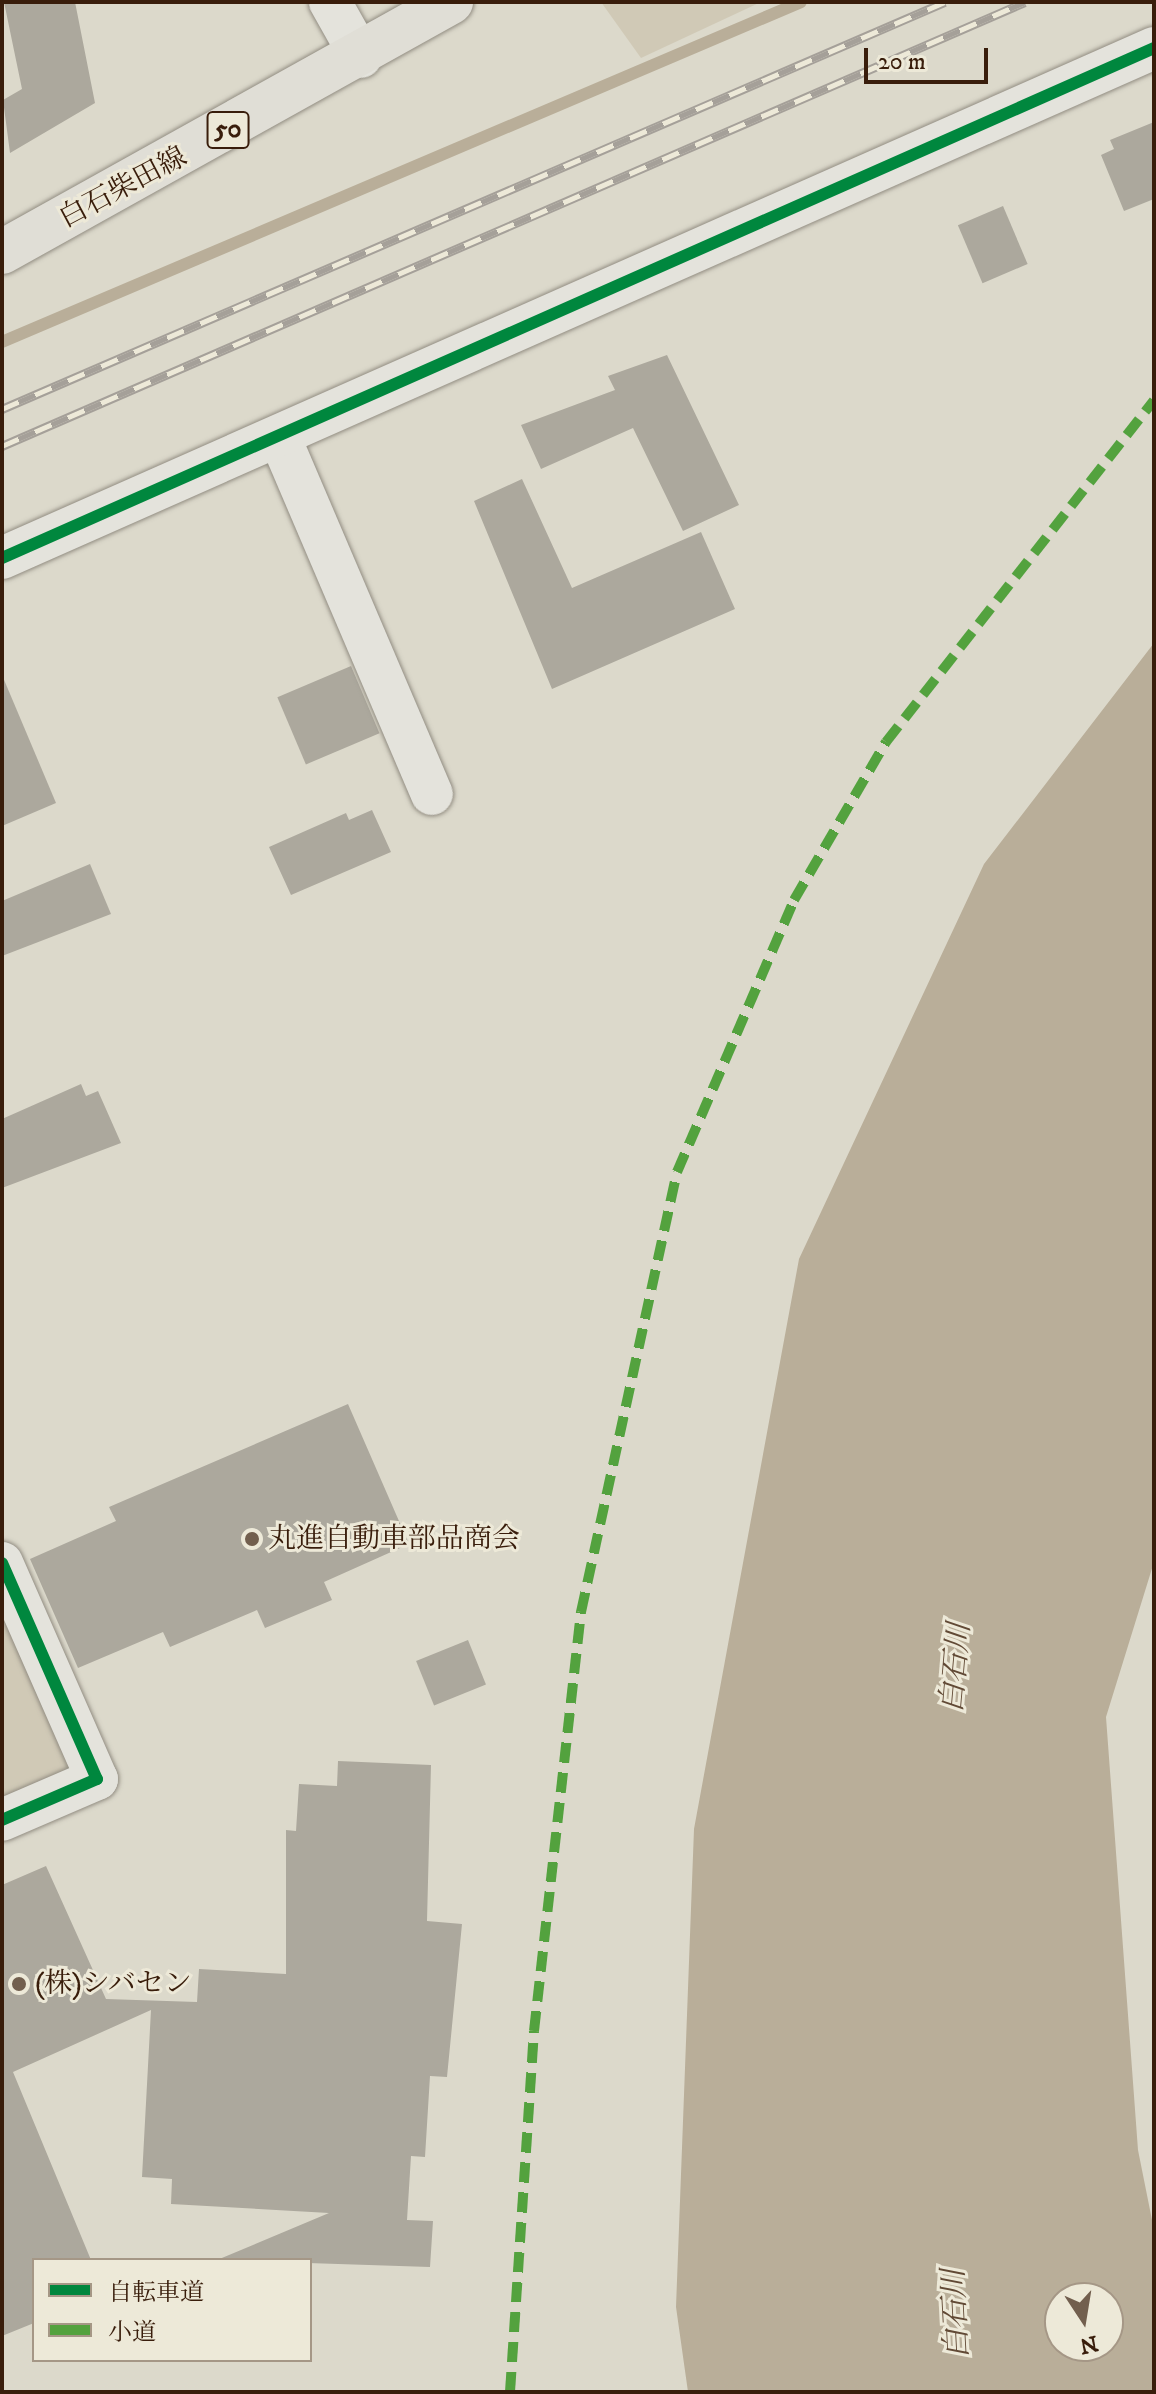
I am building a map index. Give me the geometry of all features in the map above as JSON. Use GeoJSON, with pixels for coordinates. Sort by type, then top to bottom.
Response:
{"type":"FeatureCollection","features":[{"type":"Feature","properties":{"kind":"main road","name":"白石柴田線"},"geometry":{"type":"LineString","coordinates":[[2,252],[361,57],[451,2]]}},
{"type":"Feature","properties":{"kind":"street"},"geometry":{"type":"LineString","coordinates":[[330,2],[361,57]]}},
{"type":"Feature","properties":{"kind":"street"},"geometry":{"type":"LineString","coordinates":[[2,558],[280,438],[1154,48]]}},
{"type":"Feature","properties":{"kind":"street"},"geometry":{"type":"LineString","coordinates":[[280,438],[432,794]]}},
{"type":"Feature","properties":{"kind":"street"},"geometry":{"type":"LineString","coordinates":[[2,1563],[97,1779],[2,1820]]}},
{"type":"Feature","properties":{"kind":"shaded area"},"geometry":{"type":"Polygon","coordinates":[[[601,2],[761,2],[641,58],[601,2]]]}},
{"type":"Feature","properties":{"kind":"shaded area"},"geometry":{"type":"Polygon","coordinates":[[[2,1612],[73,1773],[2,1803],[2,1612]]]}},
{"type":"Feature","properties":{"kind":"water","name":"白石川"},"geometry":{"type":"Polygon","coordinates":[[[1154,643],[1154,1562],[1106,1717],[1138,2150],[1154,2230],[1154,2392],[688,2392],[676,2307],[694,1829],[799,1259],[984,864],[1154,643]]]}},
{"type":"Feature","properties":{"kind":"building"},"geometry":{"type":"Polygon","coordinates":[[[4,2],[75,2],[95,103],[10,153],[3,100],[22,89],[4,2]]]}},
{"type":"Feature","properties":{"kind":"building"},"geometry":{"type":"Polygon","coordinates":[[[1154,122],[1154,199],[1124,211],[1101,155],[1114,149],[1110,140],[1154,122]]]}},
{"type":"Feature","properties":{"kind":"building"},"geometry":{"type":"Polygon","coordinates":[[[1003,206],[1028,264],[983,283],[958,225],[1003,206]]]}},
{"type":"Feature","properties":{"kind":"building"},"geometry":{"type":"Polygon","coordinates":[[[667,355],[739,505],[683,531],[633,428],[541,469],[521,425],[615,390],[608,376],[667,355]]]}},
{"type":"Feature","properties":{"kind":"building"},"geometry":{"type":"Polygon","coordinates":[[[522,479],[572,588],[701,532],[735,609],[552,689],[474,501],[522,479]]]}},
{"type":"Feature","properties":{"kind":"building"},"geometry":{"type":"Polygon","coordinates":[[[351,666],[380,733],[306,764],[277,697],[351,666]]]}},
{"type":"Feature","properties":{"kind":"building"},"geometry":{"type":"Polygon","coordinates":[[[2,675],[56,803],[2,826],[2,675]]]}},
{"type":"Feature","properties":{"kind":"building"},"geometry":{"type":"Polygon","coordinates":[[[372,810],[391,852],[291,895],[269,847],[346,813],[349,820],[372,810]]]}},
{"type":"Feature","properties":{"kind":"building"},"geometry":{"type":"Polygon","coordinates":[[[90,864],[111,914],[2,956],[2,901],[90,864]]]}},
{"type":"Feature","properties":{"kind":"building"},"geometry":{"type":"Polygon","coordinates":[[[81,1084],[86,1096],[98,1091],[121,1143],[2,1188],[2,1119],[81,1084]]]}},
{"type":"Feature","properties":{"kind":"building"},"geometry":{"type":"Polygon","coordinates":[[[348,1404],[409,1544],[324,1582],[332,1600],[265,1628],[257,1610],[170,1647],[163,1632],[78,1668],[30,1559],[116,1521],[109,1507],[348,1404]]]}},
{"type":"Feature","properties":{"kind":"building"},"geometry":{"type":"Polygon","coordinates":[[[468,1640],[486,1685],[434,1705],[416,1661],[468,1640]]]}},
{"type":"Feature","properties":{"kind":"building"},"geometry":{"type":"Polygon","coordinates":[[[338,1761],[431,1765],[427,1921],[462,1924],[447,2077],[430,2076],[425,2157],[411,2156],[407,2220],[433,2221],[430,2267],[312,2263],[312,2258],[222,2258],[329,2213],[171,2204],[172,2179],[142,2177],[151,2010],[13,2072],[90,2258],[32,2258],[32,2324],[2,2336],[2,1885],[46,1866],[106,1999],[197,2002],[199,1969],[286,1974],[286,1830],[296,1831],[299,1784],[337,1786],[338,1761]]]}},
{"type":"Feature","properties":{"kind":"waterway"},"geometry":{"type":"LineString","coordinates":[[2,342],[801,2]]}},
{"type":"Feature","properties":{"kind":"railway"},"geometry":{"type":"LineString","coordinates":[[2,409],[945,2]]}},
{"type":"Feature","properties":{"kind":"railway"},"geometry":{"type":"LineString","coordinates":[[2,446],[1025,2]]}},
{"type":"Feature","properties":{"kind":"marked path"},"geometry":{"type":"LineString","coordinates":[[510,2392],[534,2031],[581,1612],[677,1172],[794,900],[886,742],[1154,400]]}},
{"type":"Feature","properties":{"kind":"cycle path"},"geometry":{"type":"LineString","coordinates":[[2,558],[1154,48]]}},
{"type":"Feature","properties":{"kind":"cycle path"},"geometry":{"type":"LineString","coordinates":[[2,1563],[97,1779],[2,1820]]}},
{"type":"Feature","properties":{"kind":"place","name":"丸進自動車部品商会"},"geometry":{"type":"Point","coordinates":[252,1539]}},
{"type":"Feature","properties":{"kind":"place","name":"(株)シバセン"},"geometry":{"type":"Point","coordinates":[19,1984]}}]}
